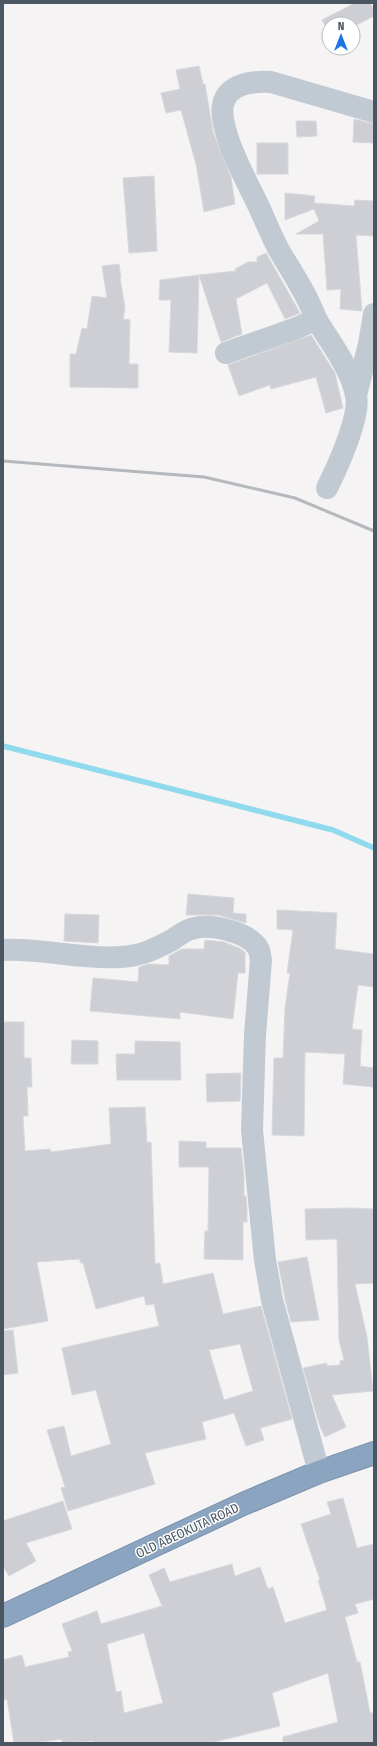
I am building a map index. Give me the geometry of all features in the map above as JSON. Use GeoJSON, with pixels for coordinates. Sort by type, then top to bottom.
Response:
{"type":"FeatureCollection","features":[{"type":"Feature","properties":{"kind":"highway","name":"OLD ABEOKUTA ROAD"},"geometry":{"type":"LineString","coordinates":[[3,1616],[243,1504],[319,1472],[374,1453]]}},
{"type":"Feature","properties":{"kind":"street"},"geometry":{"type":"LineString","coordinates":[[356,395],[345,365],[316,319],[309,300],[279,251],[232,149],[224,121],[223,104],[230,94],[239,86],[258,81],[271,82],[294,88],[374,112]]}},
{"type":"Feature","properties":{"kind":"street"},"geometry":{"type":"LineString","coordinates":[[328,488],[350,431],[356,395],[369,344],[374,314]]}},
{"type":"Feature","properties":{"kind":"street"},"geometry":{"type":"LineString","coordinates":[[226,353],[297,328],[316,319]]}},
{"type":"Feature","properties":{"kind":"street"},"geometry":{"type":"LineString","coordinates":[[3,950],[22,949],[119,957],[137,956],[156,949],[191,929],[212,928],[233,931],[246,938],[258,948],[261,960],[255,1035],[252,1130],[265,1260],[272,1300],[319,1472]]}},
{"type":"Feature","properties":{"kind":"building"},"geometry":{"type":"Polygon","coordinates":[[[355,3],[370,3],[374,10],[374,16],[361,23],[361,16],[330,16],[355,3]]]}},
{"type":"Feature","properties":{"kind":"building"},"geometry":{"type":"Polygon","coordinates":[[[199,66],[203,84],[205,84],[213,132],[231,177],[235,204],[204,212],[196,164],[181,110],[166,113],[161,93],[180,89],[176,70],[199,66]]]}},
{"type":"Feature","properties":{"kind":"building"},"geometry":{"type":"Polygon","coordinates":[[[354,119],[374,124],[374,143],[353,142],[354,119]]]}},
{"type":"Feature","properties":{"kind":"building"},"geometry":{"type":"Polygon","coordinates":[[[296,121],[316,121],[317,136],[297,137],[296,121]]]}},
{"type":"Feature","properties":{"kind":"building"},"geometry":{"type":"Polygon","coordinates":[[[257,143],[288,143],[288,174],[257,174],[257,143]]]}},
{"type":"Feature","properties":{"kind":"building"},"geometry":{"type":"Polygon","coordinates":[[[154,176],[157,251],[129,253],[123,178],[154,176]]]}},
{"type":"Feature","properties":{"kind":"building"},"geometry":{"type":"Polygon","coordinates":[[[285,193],[315,196],[314,203],[354,206],[355,200],[374,201],[374,236],[356,235],[362,311],[340,309],[341,289],[327,290],[323,234],[296,234],[319,221],[314,209],[285,220],[285,193]]]}},
{"type":"Feature","properties":{"kind":"building"},"geometry":{"type":"Polygon","coordinates":[[[266,253],[300,313],[285,319],[267,283],[236,299],[242,334],[221,342],[199,275],[236,271],[235,269],[248,262],[257,262],[257,257],[266,253]]]}},
{"type":"Feature","properties":{"kind":"building"},"geometry":{"type":"Polygon","coordinates":[[[119,264],[125,307],[123,319],[130,320],[129,364],[138,364],[138,388],[70,387],[70,354],[76,354],[82,328],[87,329],[92,296],[107,298],[102,266],[119,264]]]}},
{"type":"Feature","properties":{"kind":"building"},"geometry":{"type":"Polygon","coordinates":[[[199,275],[197,353],[169,352],[171,300],[159,300],[160,280],[199,275]]]}},
{"type":"Feature","properties":{"kind":"building"},"geometry":{"type":"Polygon","coordinates":[[[311,335],[335,373],[343,408],[326,413],[316,377],[271,389],[270,385],[239,396],[228,365],[311,335]]]}},
{"type":"Feature","properties":{"kind":"building"},"geometry":{"type":"Polygon","coordinates":[[[188,894],[234,898],[233,913],[246,914],[246,923],[218,915],[186,915],[188,894]]]}},
{"type":"Feature","properties":{"kind":"building"},"geometry":{"type":"Polygon","coordinates":[[[277,910],[337,913],[335,949],[374,954],[374,987],[358,985],[352,1029],[362,1030],[360,1066],[374,1068],[374,1087],[343,1084],[345,1054],[305,1052],[304,1136],[272,1135],[274,1058],[283,1058],[285,1008],[290,973],[287,973],[293,930],[277,929],[277,910]]]}},
{"type":"Feature","properties":{"kind":"building"},"geometry":{"type":"Polygon","coordinates":[[[65,914],[99,915],[98,943],[64,941],[65,914]]]}},
{"type":"Feature","properties":{"kind":"building"},"geometry":{"type":"Polygon","coordinates":[[[205,940],[224,942],[245,952],[245,973],[238,973],[233,1019],[180,1012],[180,1019],[90,1011],[93,978],[138,982],[139,967],[149,964],[169,965],[169,956],[182,949],[204,949],[205,940]]]}},
{"type":"Feature","properties":{"kind":"building"},"geometry":{"type":"Polygon","coordinates":[[[3,1022],[24,1022],[24,1058],[31,1058],[32,1087],[27,1087],[28,1116],[23,1116],[25,1151],[50,1149],[51,1152],[111,1144],[109,1108],[145,1107],[147,1143],[151,1142],[155,1264],[160,1263],[163,1284],[213,1273],[223,1314],[261,1306],[292,1419],[260,1428],[264,1440],[246,1446],[234,1413],[202,1422],[206,1439],[145,1453],[155,1484],[68,1511],[61,1488],[65,1487],[47,1430],[64,1426],[71,1456],[111,1444],[96,1390],[72,1395],[62,1348],[159,1326],[154,1304],[146,1305],[144,1296],[96,1309],[83,1263],[80,1263],[80,1259],[37,1262],[48,1321],[3,1329],[3,1022]],[[240,1344],[209,1350],[224,1400],[253,1391],[240,1344]]]}},
{"type":"Feature","properties":{"kind":"building"},"geometry":{"type":"Polygon","coordinates":[[[72,1040],[98,1041],[98,1064],[71,1064],[72,1040]]]}},
{"type":"Feature","properties":{"kind":"building"},"geometry":{"type":"Polygon","coordinates":[[[135,1041],[180,1042],[181,1080],[117,1080],[116,1054],[135,1054],[135,1041]]]}},
{"type":"Feature","properties":{"kind":"building"},"geometry":{"type":"Polygon","coordinates":[[[241,1073],[240,1101],[207,1102],[206,1074],[241,1073]]]}},
{"type":"Feature","properties":{"kind":"building"},"geometry":{"type":"Polygon","coordinates":[[[179,1141],[206,1142],[206,1148],[241,1148],[244,1196],[246,1196],[247,1210],[247,1222],[243,1222],[243,1260],[204,1259],[205,1231],[208,1231],[209,1167],[179,1167],[179,1141]]]}},
{"type":"Feature","properties":{"kind":"building"},"geometry":{"type":"Polygon","coordinates":[[[305,1209],[374,1209],[374,1283],[355,1284],[367,1337],[373,1391],[332,1395],[346,1427],[325,1437],[319,1424],[303,1368],[327,1363],[327,1366],[340,1365],[340,1361],[344,1360],[339,1340],[337,1239],[306,1240],[305,1209]]]}},
{"type":"Feature","properties":{"kind":"building"},"geometry":{"type":"Polygon","coordinates":[[[307,1257],[319,1320],[291,1322],[278,1262],[307,1257]]]}},
{"type":"Feature","properties":{"kind":"building"},"geometry":{"type":"Polygon","coordinates":[[[13,1330],[18,1373],[3,1375],[3,1331],[13,1330]]]}},
{"type":"Feature","properties":{"kind":"building"},"geometry":{"type":"Polygon","coordinates":[[[343,1498],[357,1548],[374,1544],[374,1599],[355,1604],[358,1613],[345,1617],[357,1662],[360,1662],[370,1713],[374,1713],[374,1743],[283,1743],[283,1737],[338,1722],[328,1673],[272,1693],[280,1726],[210,1743],[93,1743],[93,1741],[62,1743],[62,1739],[34,1743],[14,1743],[7,1699],[3,1700],[3,1660],[22,1655],[25,1667],[69,1657],[68,1652],[72,1651],[62,1624],[97,1611],[101,1624],[162,1606],[149,1575],[164,1568],[170,1582],[232,1564],[235,1576],[260,1567],[268,1589],[273,1587],[285,1623],[327,1610],[318,1580],[320,1580],[301,1524],[331,1514],[327,1502],[343,1498]],[[144,1633],[107,1644],[116,1692],[121,1691],[124,1713],[163,1703],[144,1633]]]}},
{"type":"Feature","properties":{"kind":"building"},"geometry":{"type":"Polygon","coordinates":[[[63,1501],[72,1529],[26,1543],[36,1561],[9,1576],[3,1566],[3,1521],[63,1501]]]}},
{"type":"Feature","properties":{"kind":"waterway"},"geometry":{"type":"LineString","coordinates":[[3,746],[333,830],[374,848]]}},
{"type":"Feature","properties":{"kind":"railway"},"geometry":{"type":"LineString","coordinates":[[3,461],[204,477],[295,498],[374,531]]}}]}
